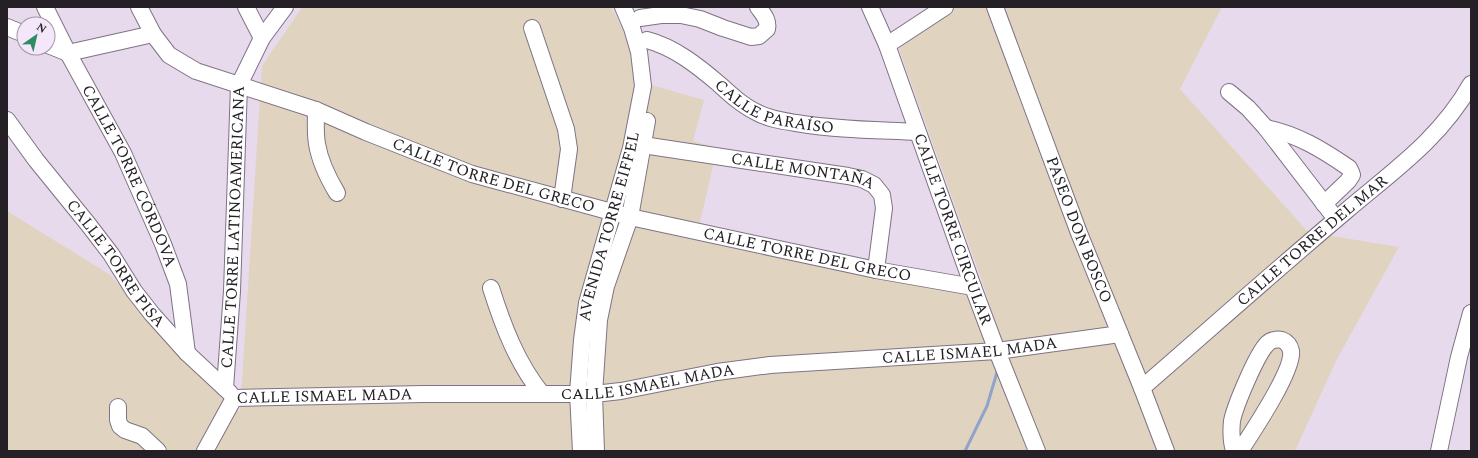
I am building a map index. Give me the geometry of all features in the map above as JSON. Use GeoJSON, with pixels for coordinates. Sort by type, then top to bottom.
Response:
{"type":"FeatureCollection","features":[{"type":"Feature","properties":{"kind":"street","name":"CALLE TORRE CÓRDOVA"},"geometry":{"type":"LineString","coordinates":[[45,7],[68,53],[123,153],[163,244],[178,284],[186,353]]}},
{"type":"Feature","properties":{"kind":"street","name":"CALLE TORRE DEL GRECO"},"geometry":{"type":"LineString","coordinates":[[139,7],[153,34],[169,55],[196,71],[316,110],[366,132],[472,174],[630,217],[876,270],[973,287]]}},
{"type":"Feature","properties":{"kind":"street"},"geometry":{"type":"LineString","coordinates":[[246,7],[262,38]]}},
{"type":"Feature","properties":{"kind":"street","name":"CALLE TORRE LATINOAMERICANA"},"geometry":{"type":"LineString","coordinates":[[230,393],[239,85],[262,38],[285,7]]}},
{"type":"Feature","properties":{"kind":"street","name":"AVENIDA TORRE EIFFEL"},"geometry":{"type":"LineString","coordinates":[[596,451],[586,394],[582,340],[587,303],[630,148],[643,86],[639,52],[632,28],[623,7]]}},
{"type":"Feature","properties":{"kind":"street"},"geometry":{"type":"LineString","coordinates":[[637,13],[681,15],[700,19],[751,37],[759,36],[767,29],[768,25],[766,18],[758,7]]}},
{"type":"Feature","properties":{"kind":"street","name":"CALLE TORRE CIRCULAR"},"geometry":{"type":"LineString","coordinates":[[870,7],[887,45],[997,351],[1038,451]]}},
{"type":"Feature","properties":{"kind":"street"},"geometry":{"type":"LineString","coordinates":[[887,45],[945,7]]}},
{"type":"Feature","properties":{"kind":"street","name":"PASEO DON BOSCO"},"geometry":{"type":"LineString","coordinates":[[995,7],[1076,226],[1166,451]]}},
{"type":"Feature","properties":{"kind":"street","name":"AVENIDA TORRE EIFFEL"},"geometry":{"type":"LineString","coordinates":[[581,451],[586,394],[599,320],[606,286],[630,217],[652,90],[647,40],[637,13]]}},
{"type":"Feature","properties":{"kind":"street"},"geometry":{"type":"LineString","coordinates":[[532,28],[566,129],[568,149],[562,199]]}},
{"type":"Feature","properties":{"kind":"street"},"geometry":{"type":"LineString","coordinates":[[56,48],[68,53],[153,34]]}},
{"type":"Feature","properties":{"kind":"street","name":"CALLE PARAÍSO"},"geometry":{"type":"LineString","coordinates":[[647,40],[660,43],[684,58],[709,76],[735,98],[757,113],[774,120],[820,127],[917,132]]}},
{"type":"Feature","properties":{"kind":"street","name":"CALLE TORRE DEL MAR"},"geometry":{"type":"LineString","coordinates":[[1142,388],[1336,219],[1411,158],[1453,114],[1471,84]]}},
{"type":"Feature","properties":{"kind":"street"},"geometry":{"type":"LineString","coordinates":[[1229,92],[1248,108],[1266,128],[1336,219]]}},
{"type":"Feature","properties":{"kind":"street"},"geometry":{"type":"LineString","coordinates":[[316,110],[317,143],[321,159],[337,193]]}},
{"type":"Feature","properties":{"kind":"street","name":"CALLE TORRE PISA"},"geometry":{"type":"LineString","coordinates":[[7,121],[111,254],[134,291],[152,314],[186,353],[230,393]]}},
{"type":"Feature","properties":{"kind":"street"},"geometry":{"type":"LineString","coordinates":[[1266,128],[1300,138],[1316,146],[1348,168],[1352,175],[1348,181],[1324,204]]}},
{"type":"Feature","properties":{"kind":"street","name":"CALLE MONTAÑA"},"geometry":{"type":"LineString","coordinates":[[643,145],[848,176],[862,179],[874,185],[882,195],[884,208],[876,270]]}},
{"type":"Feature","properties":{"kind":"street"},"geometry":{"type":"LineString","coordinates":[[491,288],[510,341],[533,382],[542,394]]}},
{"type":"Feature","properties":{"kind":"street"},"geometry":{"type":"LineString","coordinates":[[1439,451],[1459,357],[1471,314]]}},
{"type":"Feature","properties":{"kind":"street","name":"CALLE ISMAEL MADA"},"geometry":{"type":"LineString","coordinates":[[205,451],[230,393],[586,394],[621,391],[717,372],[770,364],[997,351],[1120,334]]}},
{"type":"Feature","properties":{"kind":"street"},"geometry":{"type":"LineString","coordinates":[[1234,451],[1231,440],[1232,420],[1247,380],[1268,342],[1275,339],[1282,340],[1289,344],[1291,360],[1282,382],[1266,412],[1240,451]]}},
{"type":"Feature","properties":{"kind":"street"},"geometry":{"type":"LineString","coordinates":[[118,407],[118,420],[120,426],[125,430],[142,436],[158,451]]}},
{"type":"Feature","properties":{"kind":"shaded area"},"geometry":{"type":"Polygon","coordinates":[[[302,7],[611,7],[629,41],[634,80],[704,100],[693,141],[717,148],[696,240],[988,298],[899,49],[949,7],[1222,7],[1180,89],[1308,232],[1399,247],[1336,361],[1295,451],[7,451],[7,211],[109,274],[221,394],[240,412],[262,66],[302,7]]]}},
{"type":"Feature","properties":{"kind":"waterway"},"geometry":{"type":"LineString","coordinates":[[965,451],[987,406],[998,369]]}}]}
